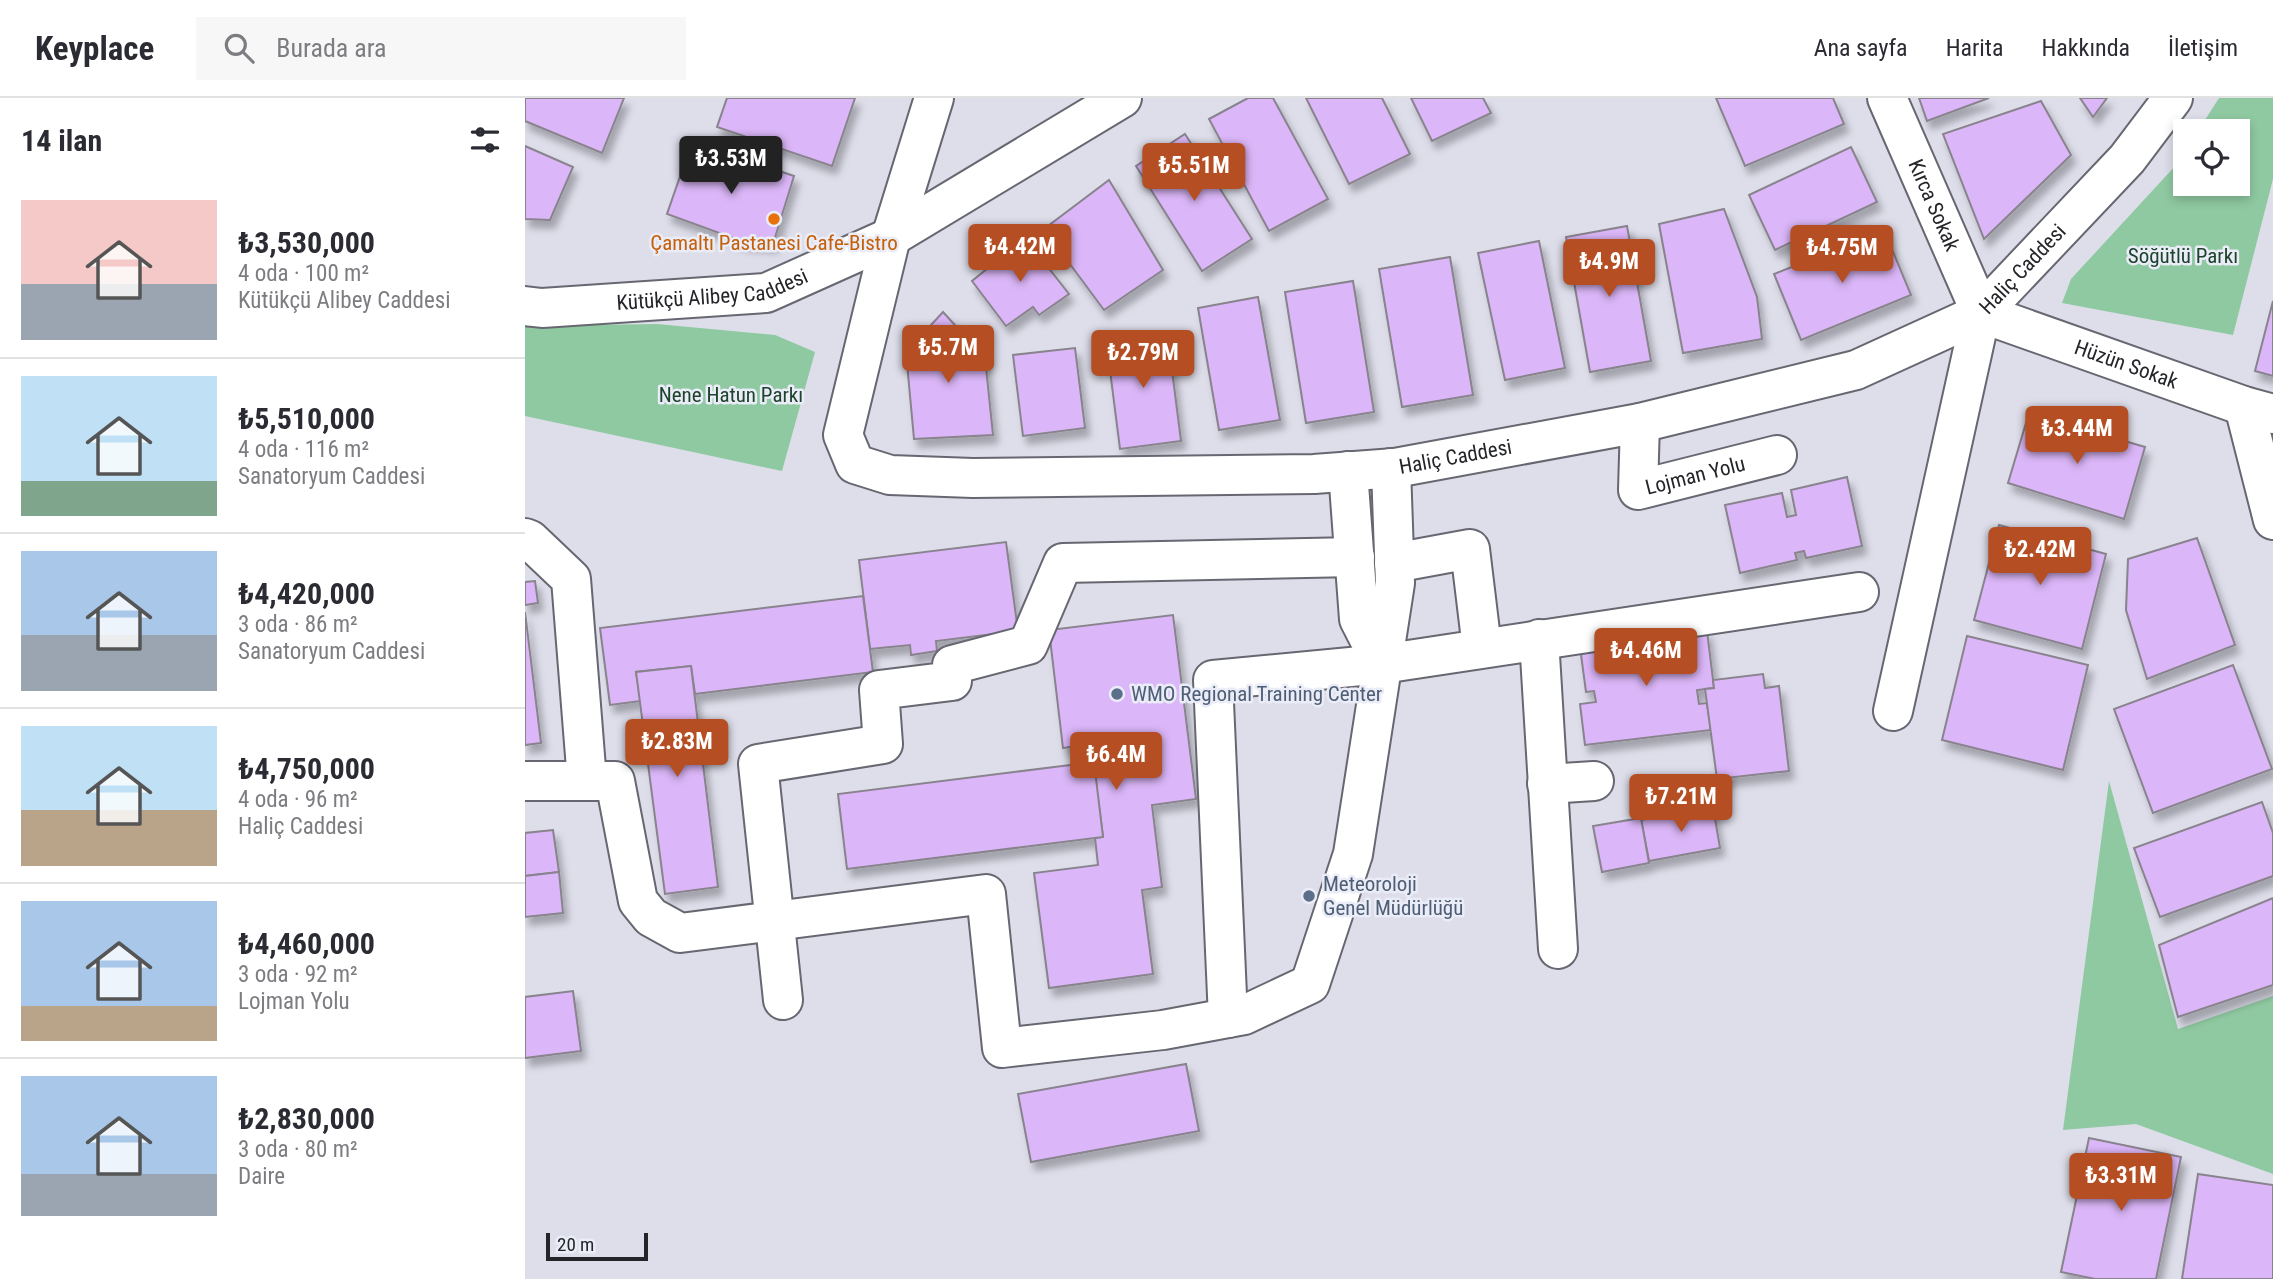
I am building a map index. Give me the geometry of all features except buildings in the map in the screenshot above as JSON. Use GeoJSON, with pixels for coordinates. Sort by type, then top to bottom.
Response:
{"type":"FeatureCollection","features":[{"type":"Feature","properties":{"kind":"street"},"geometry":{"type":"LineString","coordinates":[[891,237],[934,98]]}},
{"type":"Feature","properties":{"kind":"street","name":"Kütükçü Alibey Caddesi"},"geometry":{"type":"LineString","coordinates":[[525,306],[766,293],[891,237],[1122,98]]}},
{"type":"Feature","properties":{"kind":"street","name":"Kırca Sokak"},"geometry":{"type":"LineString","coordinates":[[1887,98],[1981,313]]}},
{"type":"Feature","properties":{"kind":"street","name":"Haliç Caddesi"},"geometry":{"type":"LineString","coordinates":[[891,237],[843,435],[855,464],[890,475],[973,478],[1314,474],[1391,468],[1640,423],[1856,370],[1981,313],[2127,159],[2173,98]]}},
{"type":"Feature","properties":{"kind":"street"},"geometry":{"type":"LineString","coordinates":[[1893,711],[1981,313]]}},
{"type":"Feature","properties":{"kind":"street","name":"Hüzün Sokak"},"geometry":{"type":"LineString","coordinates":[[1981,313],[2259,410]]}},
{"type":"Feature","properties":{"kind":"street"},"geometry":{"type":"LineString","coordinates":[[2259,410],[2273,520]]}},
{"type":"Feature","properties":{"kind":"street","name":"Lojman Yolu"},"geometry":{"type":"LineString","coordinates":[[1640,423],[1638,490],[1777,456]]}},
{"type":"Feature","properties":{"kind":"street"},"geometry":{"type":"LineString","coordinates":[[525,781],[615,781],[638,901],[651,917],[680,933],[986,894],[1002,1048],[1163,1030],[1244,1014],[1310,984],[1353,854],[1395,583],[1391,468]]}},
{"type":"Feature","properties":{"kind":"street"},"geometry":{"type":"LineString","coordinates":[[1348,471],[1359,619],[1382,664]]}},
{"type":"Feature","properties":{"kind":"street"},"geometry":{"type":"LineString","coordinates":[[525,538],[571,579],[587,781]]}},
{"type":"Feature","properties":{"kind":"street"},"geometry":{"type":"LineString","coordinates":[[1394,562],[1470,549],[1482,648]]}},
{"type":"Feature","properties":{"kind":"street"},"geometry":{"type":"LineString","coordinates":[[783,1000],[758,764],[883,744],[879,690],[952,681],[953,665],[1028,645],[1063,563],[1355,557]]}},
{"type":"Feature","properties":{"kind":"street"},"geometry":{"type":"LineString","coordinates":[[1228,1018],[1213,680],[1382,664],[1859,592]]}},
{"type":"Feature","properties":{"kind":"street"},"geometry":{"type":"LineString","coordinates":[[1539,639],[1558,949]]}},
{"type":"Feature","properties":{"kind":"street"},"geometry":{"type":"LineString","coordinates":[[1547,784],[1594,781]]}},
{"type":"Feature","properties":{"kind":"green space","name":"Söğütlü Parkı"},"geometry":{"type":"Polygon","coordinates":[[[2219,98],[2273,98],[2273,179],[2233,335],[2062,303],[2071,279],[2173,168],[2173,196],[2250,196],[2250,119],[2206,119],[2219,98]]]}},
{"type":"Feature","properties":{"kind":"green space","name":"Nene Hatun Parkı"},"geometry":{"type":"Polygon","coordinates":[[[657,324],[775,335],[815,352],[782,471],[525,416],[525,326],[657,324]]]}},
{"type":"Feature","properties":{"kind":"green space"},"geometry":{"type":"Polygon","coordinates":[[[2109,781],[2178,1029],[2273,996],[2273,1174],[2136,1124],[2063,1130],[2109,781]]]}},
{"type":"Feature","properties":{"kind":"place","name":"Çamaltı Pastanesi Cafe-Bistro"},"geometry":{"type":"Point","coordinates":[774,219]}},
{"type":"Feature","properties":{"kind":"place","name":"WMO Regional Training Center"},"geometry":{"type":"Point","coordinates":[1117,694]}},
{"type":"Feature","properties":{"kind":"place","name":"Meteoroloji Genel Müdürlüğü"},"geometry":{"type":"Point","coordinates":[1309,896]}}]}
